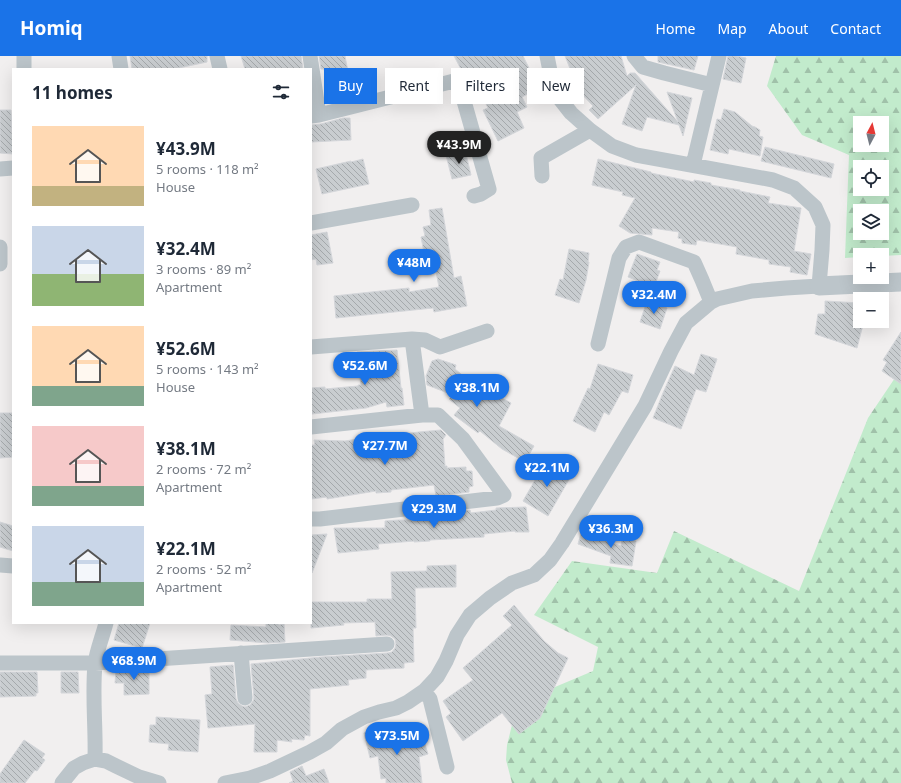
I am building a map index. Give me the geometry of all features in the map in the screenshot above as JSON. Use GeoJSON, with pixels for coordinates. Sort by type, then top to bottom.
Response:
{"type":"FeatureCollection","features":[{"type":"Feature","properties":{"kind":"street"},"geometry":{"type":"LineString","coordinates":[[24,56],[24,68]]}},
{"type":"Feature","properties":{"kind":"street"},"geometry":{"type":"LineString","coordinates":[[119,56],[121,68]]}},
{"type":"Feature","properties":{"kind":"street"},"geometry":{"type":"LineString","coordinates":[[217,56],[220,68]]}},
{"type":"Feature","properties":{"kind":"street"},"geometry":{"type":"LineString","coordinates":[[310,56],[311,68]]}},
{"type":"Feature","properties":{"kind":"street"},"geometry":{"type":"LineString","coordinates":[[547,56],[551,76],[560,99],[571,113],[590,130],[612,146],[636,155],[774,180],[794,188],[815,207],[823,225],[819,286]]}},
{"type":"Feature","properties":{"kind":"street"},"geometry":{"type":"LineString","coordinates":[[634,56],[643,67],[712,85]]}},
{"type":"Feature","properties":{"kind":"street"},"geometry":{"type":"LineString","coordinates":[[693,165],[719,56]]}},
{"type":"Feature","properties":{"kind":"street"},"geometry":{"type":"LineString","coordinates":[[312,80],[315,116],[458,80],[489,189],[474,196]]}},
{"type":"Feature","properties":{"kind":"street"},"geometry":{"type":"LineString","coordinates":[[542,176],[541,158],[590,130]]}},
{"type":"Feature","properties":{"kind":"street"},"geometry":{"type":"LineString","coordinates":[[0,169],[12,168]]}},
{"type":"Feature","properties":{"kind":"street"},"geometry":{"type":"LineString","coordinates":[[312,223],[412,205]]}},
{"type":"Feature","properties":{"kind":"street"},"geometry":{"type":"LineString","coordinates":[[598,344],[619,258],[626,247],[639,242],[694,262],[711,302]]}},
{"type":"Feature","properties":{"kind":"street"},"geometry":{"type":"LineString","coordinates":[[0,247],[0,264]]}},
{"type":"Feature","properties":{"kind":"street"},"geometry":{"type":"LineString","coordinates":[[226,783],[250,778],[270,771],[310,752],[326,742],[342,729],[364,717],[396,708],[424,691],[437,677],[446,661],[456,635],[470,615],[490,598],[512,583],[534,575],[550,560],[562,543],[645,406],[686,323],[711,302],[717,299],[752,291],[901,282]]}},
{"type":"Feature","properties":{"kind":"street"},"geometry":{"type":"LineString","coordinates":[[312,347],[425,340],[440,347],[488,331]]}},
{"type":"Feature","properties":{"kind":"street"},"geometry":{"type":"LineString","coordinates":[[412,340],[422,415]]}},
{"type":"Feature","properties":{"kind":"street"},"geometry":{"type":"LineString","coordinates":[[312,427],[422,415],[438,415],[463,439],[504,495],[497,498],[312,519]]}},
{"type":"Feature","properties":{"kind":"street"},"geometry":{"type":"LineString","coordinates":[[0,565],[12,566]]}},
{"type":"Feature","properties":{"kind":"street"},"geometry":{"type":"LineString","coordinates":[[95,759],[93,704],[95,663],[106,624]]}},
{"type":"Feature","properties":{"kind":"street"},"geometry":{"type":"LineString","coordinates":[[0,663],[95,663],[387,644]]}},
{"type":"Feature","properties":{"kind":"street"},"geometry":{"type":"LineString","coordinates":[[241,653],[245,698]]}},
{"type":"Feature","properties":{"kind":"street"},"geometry":{"type":"LineString","coordinates":[[424,691],[430,699],[447,767]]}},
{"type":"Feature","properties":{"kind":"street"},"geometry":{"type":"LineString","coordinates":[[62,783],[74,768],[95,759],[106,761],[139,777],[159,783]]}},
{"type":"Feature","properties":{"kind":"green space"},"geometry":{"type":"Polygon","coordinates":[[[776,56],[901,56],[901,255],[889,256],[889,248],[853,248],[853,257],[845,258],[849,155],[802,135],[767,86],[776,56]]]}},
{"type":"Feature","properties":{"kind":"green space"},"geometry":{"type":"Polygon","coordinates":[[[901,369],[901,783],[512,783],[506,760],[507,745],[512,725],[530,704],[555,687],[593,671],[598,647],[534,615],[572,561],[657,573],[674,531],[799,591],[868,418],[901,369]]]}},
{"type":"Feature","properties":{"kind":"building"},"geometry":{"type":"Polygon","coordinates":[[[130,56],[207,56],[207,62],[179,68],[132,68],[130,56]]]}},
{"type":"Feature","properties":{"kind":"building"},"geometry":{"type":"Polygon","coordinates":[[[241,56],[301,56],[303,68],[245,68],[241,56]]]}},
{"type":"Feature","properties":{"kind":"building"},"geometry":{"type":"Polygon","coordinates":[[[319,56],[345,56],[347,68],[321,69],[319,56]]]}},
{"type":"Feature","properties":{"kind":"building"},"geometry":{"type":"Polygon","coordinates":[[[454,56],[523,56],[529,68],[527,68],[527,94],[522,97],[527,107],[517,112],[524,128],[498,141],[483,110],[488,108],[486,104],[519,104],[519,68],[460,68],[454,56]]]}},
{"type":"Feature","properties":{"kind":"building"},"geometry":{"type":"Polygon","coordinates":[[[565,56],[621,56],[627,76],[630,73],[635,73],[678,122],[667,92],[692,98],[683,136],[679,125],[647,117],[642,131],[622,124],[636,85],[598,119],[589,110],[593,106],[584,96],[584,68],[570,68],[565,56]]]}},
{"type":"Feature","properties":{"kind":"building"},"geometry":{"type":"Polygon","coordinates":[[[658,56],[698,56],[694,70],[658,62],[658,56]]]}},
{"type":"Feature","properties":{"kind":"building"},"geometry":{"type":"Polygon","coordinates":[[[728,56],[746,58],[741,83],[723,79],[728,56]]]}},
{"type":"Feature","properties":{"kind":"building"},"geometry":{"type":"Polygon","coordinates":[[[724,109],[735,112],[752,126],[760,130],[759,136],[763,137],[760,156],[729,149],[728,154],[710,150],[717,119],[721,120],[724,109]]]}},
{"type":"Feature","properties":{"kind":"building"},"geometry":{"type":"Polygon","coordinates":[[[0,110],[11,110],[12,154],[0,153],[0,110]]]}},
{"type":"Feature","properties":{"kind":"building"},"geometry":{"type":"Polygon","coordinates":[[[343,118],[350,118],[351,140],[312,142],[312,125],[343,118]]]}},
{"type":"Feature","properties":{"kind":"building"},"geometry":{"type":"Polygon","coordinates":[[[765,147],[834,164],[831,178],[761,161],[765,147]]]}},
{"type":"Feature","properties":{"kind":"building"},"geometry":{"type":"Polygon","coordinates":[[[465,150],[471,175],[452,179],[446,155],[465,150]]]}},
{"type":"Feature","properties":{"kind":"building"},"geometry":{"type":"Polygon","coordinates":[[[363,159],[369,184],[322,194],[316,169],[363,159]]]}},
{"type":"Feature","properties":{"kind":"building"},"geometry":{"type":"Polygon","coordinates":[[[598,159],[651,173],[694,182],[694,180],[711,183],[711,185],[770,197],[768,203],[801,208],[794,251],[811,254],[807,275],[790,272],[791,267],[769,264],[769,260],[736,254],[737,247],[697,240],[696,245],[682,243],[682,239],[678,238],[679,232],[652,228],[652,235],[630,233],[619,226],[635,198],[622,195],[623,192],[592,185],[598,159]]]}},
{"type":"Feature","properties":{"kind":"building"},"geometry":{"type":"Polygon","coordinates":[[[442,208],[454,278],[461,276],[467,306],[434,312],[433,308],[336,318],[334,296],[409,288],[409,292],[439,287],[434,262],[426,263],[421,237],[425,236],[423,227],[431,225],[429,210],[442,208]]]}},
{"type":"Feature","properties":{"kind":"building"},"geometry":{"type":"Polygon","coordinates":[[[327,232],[333,263],[317,265],[316,259],[312,260],[312,235],[327,232]]]}},
{"type":"Feature","properties":{"kind":"building"},"geometry":{"type":"Polygon","coordinates":[[[569,249],[589,253],[586,280],[579,303],[555,295],[560,279],[563,280],[569,249]]]}},
{"type":"Feature","properties":{"kind":"building"},"geometry":{"type":"Polygon","coordinates":[[[637,254],[660,262],[657,270],[660,271],[654,287],[628,277],[637,254]]]}},
{"type":"Feature","properties":{"kind":"building"},"geometry":{"type":"Polygon","coordinates":[[[647,301],[667,308],[660,329],[640,322],[647,301]]]}},
{"type":"Feature","properties":{"kind":"building"},"geometry":{"type":"Polygon","coordinates":[[[825,301],[853,303],[853,328],[862,328],[857,348],[815,334],[818,314],[825,314],[825,301]]]}},
{"type":"Feature","properties":{"kind":"building"},"geometry":{"type":"Polygon","coordinates":[[[901,332],[901,384],[882,371],[887,362],[883,360],[901,332]]]}},
{"type":"Feature","properties":{"kind":"building"},"geometry":{"type":"Polygon","coordinates":[[[397,350],[404,405],[387,407],[386,402],[366,408],[312,414],[312,388],[325,387],[325,389],[361,385],[357,352],[397,350]]]}},
{"type":"Feature","properties":{"kind":"building"},"geometry":{"type":"Polygon","coordinates":[[[701,354],[717,359],[706,392],[696,389],[681,429],[653,418],[675,366],[694,375],[701,354]]]}},
{"type":"Feature","properties":{"kind":"building"},"geometry":{"type":"Polygon","coordinates":[[[438,359],[456,365],[455,369],[485,394],[487,390],[511,403],[499,426],[534,446],[525,462],[502,449],[480,431],[478,433],[454,415],[460,408],[449,399],[453,395],[427,385],[426,376],[432,361],[438,359]]]}},
{"type":"Feature","properties":{"kind":"building"},"geometry":{"type":"Polygon","coordinates":[[[598,364],[633,375],[628,393],[622,391],[609,415],[604,412],[595,432],[573,421],[588,388],[590,389],[598,364]]]}},
{"type":"Feature","properties":{"kind":"building"},"geometry":{"type":"Polygon","coordinates":[[[0,413],[12,413],[12,457],[0,458],[0,413]]]}},
{"type":"Feature","properties":{"kind":"building"},"geometry":{"type":"Polygon","coordinates":[[[441,430],[446,435],[443,439],[445,466],[447,466],[447,468],[466,467],[466,471],[472,471],[473,486],[469,487],[469,492],[436,496],[434,485],[391,490],[391,492],[376,493],[376,491],[327,499],[327,497],[312,499],[312,445],[315,445],[314,440],[345,441],[394,433],[394,435],[441,430]]]}},
{"type":"Feature","properties":{"kind":"building"},"geometry":{"type":"Polygon","coordinates":[[[546,461],[571,476],[548,516],[523,501],[546,461]]]}},
{"type":"Feature","properties":{"kind":"building"},"geometry":{"type":"Polygon","coordinates":[[[526,507],[529,532],[515,531],[484,534],[484,537],[378,544],[379,549],[338,553],[334,528],[385,528],[385,521],[436,520],[436,514],[470,510],[471,513],[496,510],[496,508],[526,507]]]}},
{"type":"Feature","properties":{"kind":"building"},"geometry":{"type":"Polygon","coordinates":[[[0,522],[12,526],[12,551],[0,547],[0,522]]]}},
{"type":"Feature","properties":{"kind":"building"},"geometry":{"type":"Polygon","coordinates":[[[581,533],[621,546],[622,539],[636,541],[632,566],[610,563],[611,556],[578,544],[581,533]]]}},
{"type":"Feature","properties":{"kind":"building"},"geometry":{"type":"Polygon","coordinates":[[[327,534],[312,573],[312,535],[327,534]]]}},
{"type":"Feature","properties":{"kind":"building"},"geometry":{"type":"Polygon","coordinates":[[[456,565],[456,587],[415,588],[416,628],[413,628],[414,662],[404,663],[404,668],[366,670],[366,678],[348,680],[349,685],[310,689],[310,736],[305,735],[304,740],[291,739],[292,742],[277,740],[277,752],[254,752],[255,724],[208,728],[205,695],[212,694],[210,667],[233,665],[236,699],[238,703],[245,707],[250,705],[254,698],[251,664],[392,652],[396,644],[395,639],[387,635],[376,636],[375,622],[343,623],[344,625],[311,628],[312,602],[367,602],[367,599],[392,599],[391,572],[427,571],[427,566],[456,565]]]}},
{"type":"Feature","properties":{"kind":"building"},"geometry":{"type":"Polygon","coordinates":[[[514,605],[544,641],[558,653],[568,658],[540,718],[519,734],[502,713],[463,741],[446,717],[451,713],[443,701],[473,680],[463,668],[512,625],[503,616],[514,605]]]}},
{"type":"Feature","properties":{"kind":"building"},"geometry":{"type":"Polygon","coordinates":[[[119,624],[150,624],[142,648],[114,640],[119,624]]]}},
{"type":"Feature","properties":{"kind":"building"},"geometry":{"type":"Polygon","coordinates":[[[266,624],[284,624],[285,642],[268,643],[230,640],[231,625],[266,627],[266,624]]]}},
{"type":"Feature","properties":{"kind":"building"},"geometry":{"type":"Polygon","coordinates":[[[149,669],[149,694],[124,695],[124,683],[115,683],[116,671],[149,669]]]}},
{"type":"Feature","properties":{"kind":"building"},"geometry":{"type":"Polygon","coordinates":[[[0,672],[37,672],[38,693],[36,693],[36,696],[0,697],[0,672]]]}},
{"type":"Feature","properties":{"kind":"building"},"geometry":{"type":"Polygon","coordinates":[[[61,672],[78,672],[79,693],[61,693],[61,672]]]}},
{"type":"Feature","properties":{"kind":"building"},"geometry":{"type":"Polygon","coordinates":[[[156,717],[200,720],[198,752],[168,750],[169,744],[149,742],[150,725],[156,725],[156,717]]]}},
{"type":"Feature","properties":{"kind":"building"},"geometry":{"type":"Polygon","coordinates":[[[381,726],[385,736],[390,735],[391,740],[421,732],[428,754],[419,757],[422,783],[386,783],[386,778],[381,779],[378,756],[370,758],[364,733],[381,726]]]}},
{"type":"Feature","properties":{"kind":"building"},"geometry":{"type":"Polygon","coordinates":[[[24,740],[45,754],[42,758],[45,760],[25,783],[0,783],[0,774],[24,740]]]}},
{"type":"Feature","properties":{"kind":"building"},"geometry":{"type":"Polygon","coordinates":[[[302,766],[306,776],[324,769],[329,783],[289,783],[293,781],[290,772],[302,766]]]}}]}
